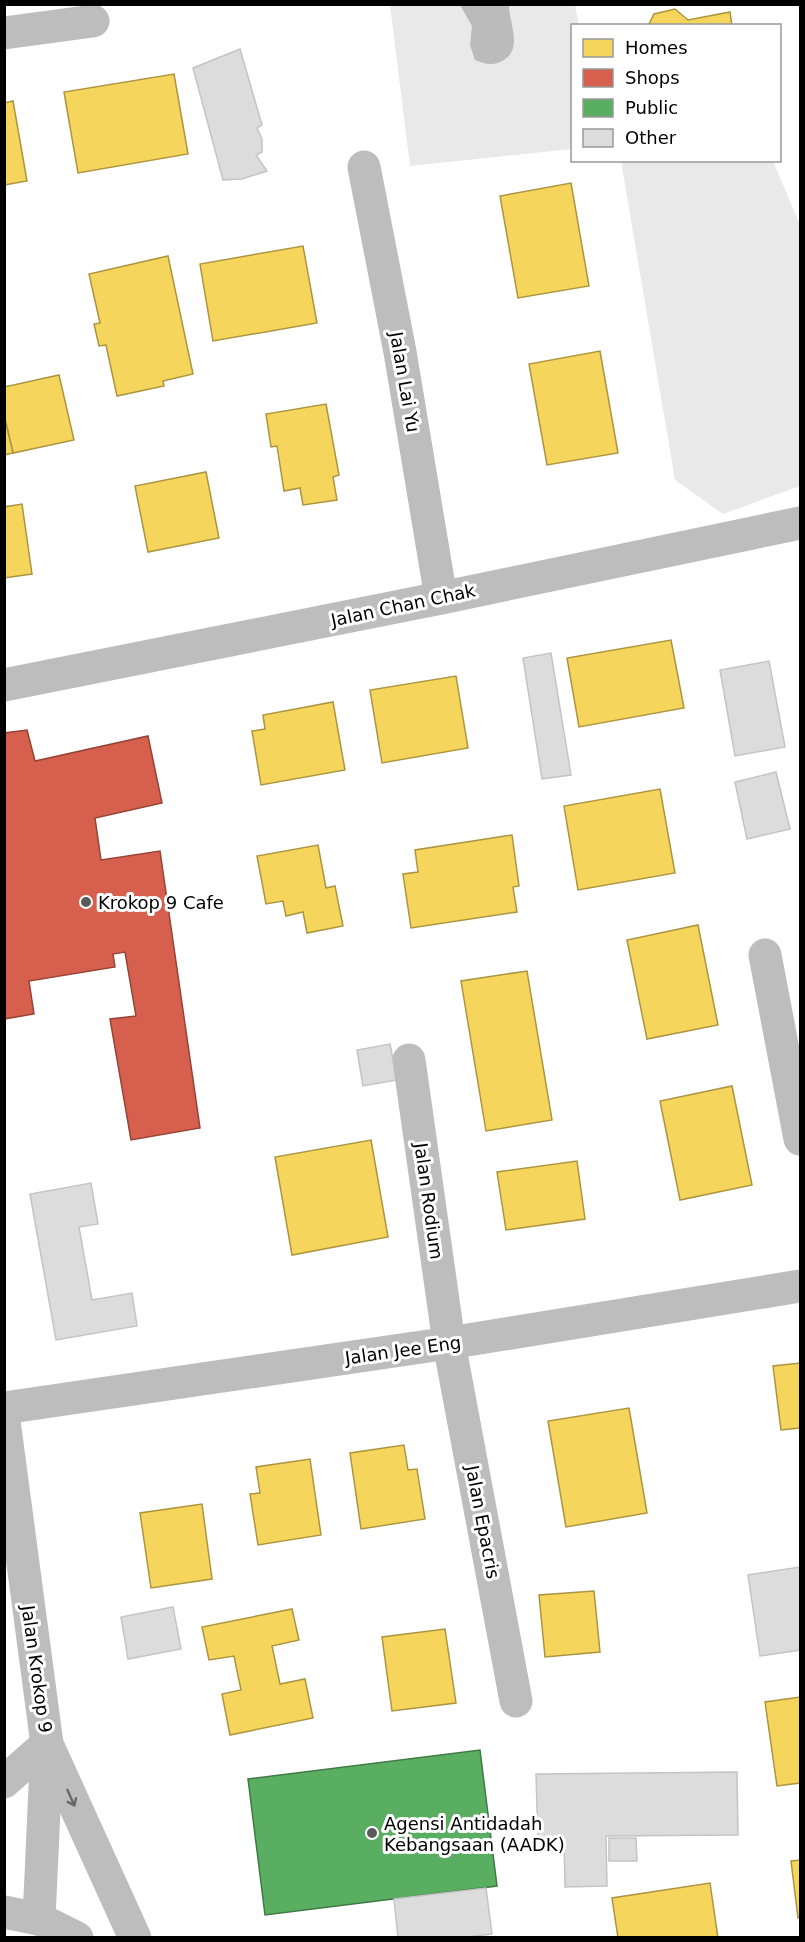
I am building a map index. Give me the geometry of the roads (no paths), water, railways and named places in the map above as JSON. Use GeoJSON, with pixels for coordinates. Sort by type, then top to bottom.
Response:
{"type":"FeatureCollection","features":[{"type":"Feature","properties":{"kind":"street"},"geometry":{"type":"LineString","coordinates":[[4,33],[93,21]]}},
{"type":"Feature","properties":{"kind":"street","name":"Jalan Lai Yu"},"geometry":{"type":"LineString","coordinates":[[364,167],[400,352],[441,598]]}},
{"type":"Feature","properties":{"kind":"street","name":"Jalan Chan Chak"},"geometry":{"type":"LineString","coordinates":[[4,685],[801,523]]}},
{"type":"Feature","properties":{"kind":"street"},"geometry":{"type":"LineString","coordinates":[[765,955],[801,1139]]}},
{"type":"Feature","properties":{"kind":"street","name":"Jalan Rodium"},"geometry":{"type":"LineString","coordinates":[[409,1060],[449,1343]]}},
{"type":"Feature","properties":{"kind":"street","name":"Jalan Jee Eng"},"geometry":{"type":"LineString","coordinates":[[4,1408],[449,1343],[801,1286]]}},
{"type":"Feature","properties":{"kind":"street","name":"Jalan Epacris"},"geometry":{"type":"LineString","coordinates":[[449,1343],[516,1701]]}},
{"type":"Feature","properties":{"kind":"street","name":"Jalan Krokop 9"},"geometry":{"type":"LineString","coordinates":[[4,1421],[47,1744],[39,1919]]}},
{"type":"Feature","properties":{"kind":"street"},"geometry":{"type":"LineString","coordinates":[[4,1782],[47,1744],[135,1938]]}},
{"type":"Feature","properties":{"kind":"street"},"geometry":{"type":"LineString","coordinates":[[4,1912],[39,1919],[76,1938]]}},
{"type":"Feature","properties":{"kind":"place","name":"Krokop 9 Cafe"},"geometry":{"type":"Point","coordinates":[86,902]}},
{"type":"Feature","properties":{"kind":"place","name":"Agensi Antidadah Kebangsaan (AADK)"},"geometry":{"type":"Point","coordinates":[372,1833]}}]}
